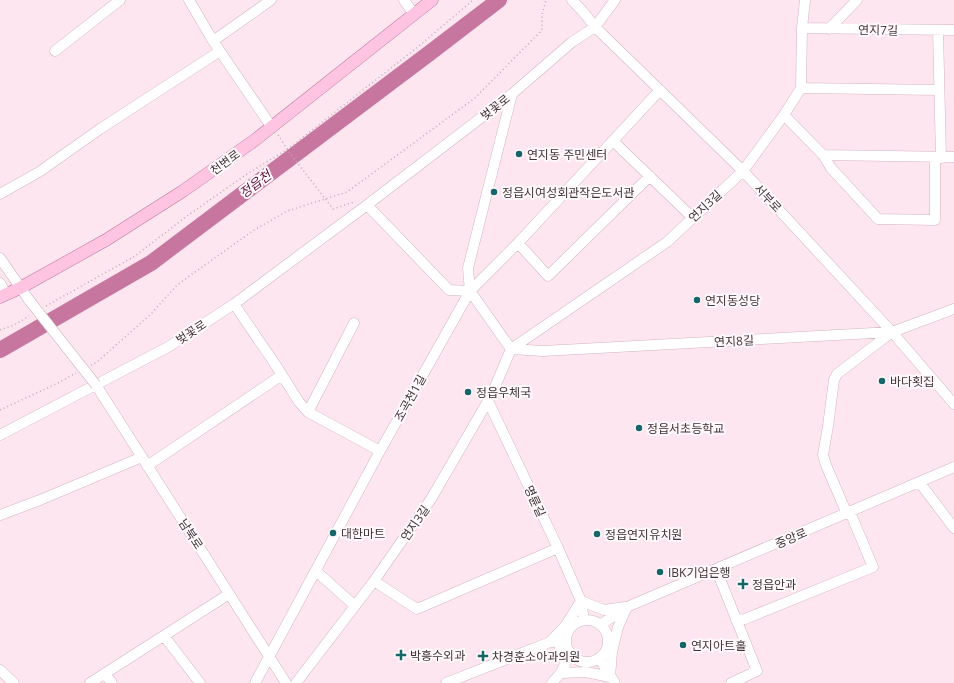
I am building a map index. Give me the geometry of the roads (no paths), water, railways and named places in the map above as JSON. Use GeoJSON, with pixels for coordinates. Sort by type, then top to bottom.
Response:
{"type":"FeatureCollection","features":[{"type":"Feature","properties":{"kind":"main road","name":"천변로"},"geometry":{"type":"LineString","coordinates":[[3,296],[106,240],[146,216],[183,191],[255,140],[432,0]]}},
{"type":"Feature","properties":{"kind":"street"},"geometry":{"type":"LineString","coordinates":[[55,51],[120,0]]}},
{"type":"Feature","properties":{"kind":"street"},"geometry":{"type":"LineString","coordinates":[[189,0],[213,42],[272,126]]}},
{"type":"Feature","properties":{"kind":"street"},"geometry":{"type":"LineString","coordinates":[[213,42],[270,0]]}},
{"type":"Feature","properties":{"kind":"street"},"geometry":{"type":"LineString","coordinates":[[404,0],[414,14]]}},
{"type":"Feature","properties":{"kind":"street","name":"서부로"},"geometry":{"type":"LineString","coordinates":[[572,0],[595,27],[743,171],[892,332],[954,404]]}},
{"type":"Feature","properties":{"kind":"street","name":"벚꽃로"},"geometry":{"type":"LineString","coordinates":[[0,435],[168,347],[234,304],[512,94],[572,42],[595,27],[615,0]]}},
{"type":"Feature","properties":{"kind":"street"},"geometry":{"type":"LineString","coordinates":[[829,29],[857,0]]}},
{"type":"Feature","properties":{"kind":"street","name":"연지3길"},"geometry":{"type":"LineString","coordinates":[[296,683],[355,606],[431,499],[488,401],[511,349],[667,242],[743,171],[784,115],[800,88],[802,28],[805,1]]}},
{"type":"Feature","properties":{"kind":"street","name":"연지7길"},"geometry":{"type":"LineString","coordinates":[[802,28],[954,30]]}},
{"type":"Feature","properties":{"kind":"street"},"geometry":{"type":"LineString","coordinates":[[784,115],[823,155],[831,168],[878,219],[935,220],[938,158],[938,30]]}},
{"type":"Feature","properties":{"kind":"street"},"geometry":{"type":"LineString","coordinates":[[0,194],[38,172],[100,129],[220,51]]}},
{"type":"Feature","properties":{"kind":"street"},"geometry":{"type":"LineString","coordinates":[[800,88],[939,90]]}},
{"type":"Feature","properties":{"kind":"street","name":"조곡천1길"},"geometry":{"type":"LineString","coordinates":[[255,683],[380,451],[470,291],[518,243],[660,90]]}},
{"type":"Feature","properties":{"kind":"street"},"geometry":{"type":"LineString","coordinates":[[511,349],[470,291],[468,268],[512,94]]}},
{"type":"Feature","properties":{"kind":"street"},"geometry":{"type":"LineString","coordinates":[[613,141],[693,218]]}},
{"type":"Feature","properties":{"kind":"street"},"geometry":{"type":"LineString","coordinates":[[823,155],[938,158],[954,157]]}},
{"type":"Feature","properties":{"kind":"street"},"geometry":{"type":"LineString","coordinates":[[518,243],[548,276],[650,176]]}},
{"type":"Feature","properties":{"kind":"street"},"geometry":{"type":"LineString","coordinates":[[367,205],[449,290],[470,291]]}},
{"type":"Feature","properties":{"kind":"street","name":"남북로"},"geometry":{"type":"LineString","coordinates":[[0,258],[29,300],[96,385],[286,683]]}},
{"type":"Feature","properties":{"kind":"street"},"geometry":{"type":"LineString","coordinates":[[0,283],[3,296]]}},
{"type":"Feature","properties":{"kind":"street"},"geometry":{"type":"LineString","coordinates":[[234,304],[299,402],[308,412],[380,451]]}},
{"type":"Feature","properties":{"kind":"street","name":"연지8길"},"geometry":{"type":"LineString","coordinates":[[511,349],[543,351],[892,332],[954,309]]}},
{"type":"Feature","properties":{"kind":"street"},"geometry":{"type":"LineString","coordinates":[[308,412],[354,323]]}},
{"type":"Feature","properties":{"kind":"street"},"geometry":{"type":"LineString","coordinates":[[736,620],[745,619],[873,567],[826,465],[823,455],[834,380],[837,374],[892,332]]}},
{"type":"Feature","properties":{"kind":"street"},"geometry":{"type":"LineString","coordinates":[[0,515],[144,461],[282,375]]}},
{"type":"Feature","properties":{"kind":"street","name":"명륜길"},"geometry":{"type":"LineString","coordinates":[[488,401],[558,548],[581,601],[584,620]]}},
{"type":"Feature","properties":{"kind":"street","name":"중앙로"},"geometry":{"type":"LineString","coordinates":[[627,607],[954,467]]}},
{"type":"Feature","properties":{"kind":"street"},"geometry":{"type":"LineString","coordinates":[[920,482],[954,528]]}},
{"type":"Feature","properties":{"kind":"street"},"geometry":{"type":"LineString","coordinates":[[374,580],[417,609],[558,548]]}},
{"type":"Feature","properties":{"kind":"street"},"geometry":{"type":"LineString","coordinates":[[716,569],[757,671],[730,683]]}},
{"type":"Feature","properties":{"kind":"street"},"geometry":{"type":"LineString","coordinates":[[316,571],[355,606]]}},
{"type":"Feature","properties":{"kind":"street"},"geometry":{"type":"LineString","coordinates":[[90,683],[230,594]]}},
{"type":"Feature","properties":{"kind":"street"},"geometry":{"type":"LineString","coordinates":[[550,642],[566,625],[581,601],[604,610],[627,607]]}},
{"type":"Feature","properties":{"kind":"street"},"geometry":{"type":"LineString","coordinates":[[600,625],[627,607]]}},
{"type":"Feature","properties":{"kind":"street"},"geometry":{"type":"LineString","coordinates":[[612,680],[612,652],[618,627],[627,607]]}},
{"type":"Feature","properties":{"kind":"street"},"geometry":{"type":"LineString","coordinates":[[584,620],[598,622],[600,625],[604,628],[607,634],[608,644],[604,653],[593,662],[585,663],[573,658],[568,653],[566,642],[566,637],[570,629],[576,623],[584,620]]}},
{"type":"Feature","properties":{"kind":"street"},"geometry":{"type":"LineString","coordinates":[[164,636],[200,683]]}},
{"type":"Feature","properties":{"kind":"street"},"geometry":{"type":"LineString","coordinates":[[550,642],[561,648],[566,660],[561,673]]}},
{"type":"Feature","properties":{"kind":"street"},"geometry":{"type":"LineString","coordinates":[[446,683],[550,642],[566,642]]}},
{"type":"Feature","properties":{"kind":"street"},"geometry":{"type":"LineString","coordinates":[[552,683],[573,658]]}},
{"type":"Feature","properties":{"kind":"street"},"geometry":{"type":"LineString","coordinates":[[599,658],[612,680]]}},
{"type":"Feature","properties":{"kind":"street"},"geometry":{"type":"LineString","coordinates":[[0,670],[14,683]]}},
{"type":"Feature","properties":{"kind":"street"},"geometry":{"type":"LineString","coordinates":[[561,673],[586,672],[612,680]]}},
{"type":"Feature","properties":{"kind":"street"},"geometry":{"type":"LineString","coordinates":[[105,674],[112,683]]}},
{"type":"Feature","properties":{"kind":"waterway","name":"정읍천"},"geometry":{"type":"LineString","coordinates":[[0,350],[151,263],[499,0]]}},
{"type":"Feature","properties":{"kind":"place","name":"연지동 주민센터"},"geometry":{"type":"Point","coordinates":[519,154]}},
{"type":"Feature","properties":{"kind":"place","name":"정읍시여성회관작은도서관"},"geometry":{"type":"Point","coordinates":[494,192]}},
{"type":"Feature","properties":{"kind":"place","name":"연지동성당"},"geometry":{"type":"Point","coordinates":[697,300]}},
{"type":"Feature","properties":{"kind":"place","name":"바다횟집"},"geometry":{"type":"Point","coordinates":[882,381]}},
{"type":"Feature","properties":{"kind":"place","name":"정읍우체국"},"geometry":{"type":"Point","coordinates":[468,392]}},
{"type":"Feature","properties":{"kind":"place","name":"정읍서초등학교"},"geometry":{"type":"Point","coordinates":[639,428]}},
{"type":"Feature","properties":{"kind":"place","name":"대한마트"},"geometry":{"type":"Point","coordinates":[333,533]}},
{"type":"Feature","properties":{"kind":"place","name":"정읍연지유치원"},"geometry":{"type":"Point","coordinates":[597,534]}},
{"type":"Feature","properties":{"kind":"place","name":"IBK기업은행"},"geometry":{"type":"Point","coordinates":[660,572]}},
{"type":"Feature","properties":{"kind":"place","name":"정읍안과"},"geometry":{"type":"Point","coordinates":[743,584]}},
{"type":"Feature","properties":{"kind":"place","name":"연지아트홀"},"geometry":{"type":"Point","coordinates":[683,645]}},
{"type":"Feature","properties":{"kind":"place","name":"박흥수외과"},"geometry":{"type":"Point","coordinates":[401,655]}},
{"type":"Feature","properties":{"kind":"place","name":"차경훈소아과의원"},"geometry":{"type":"Point","coordinates":[483,656]}}]}
